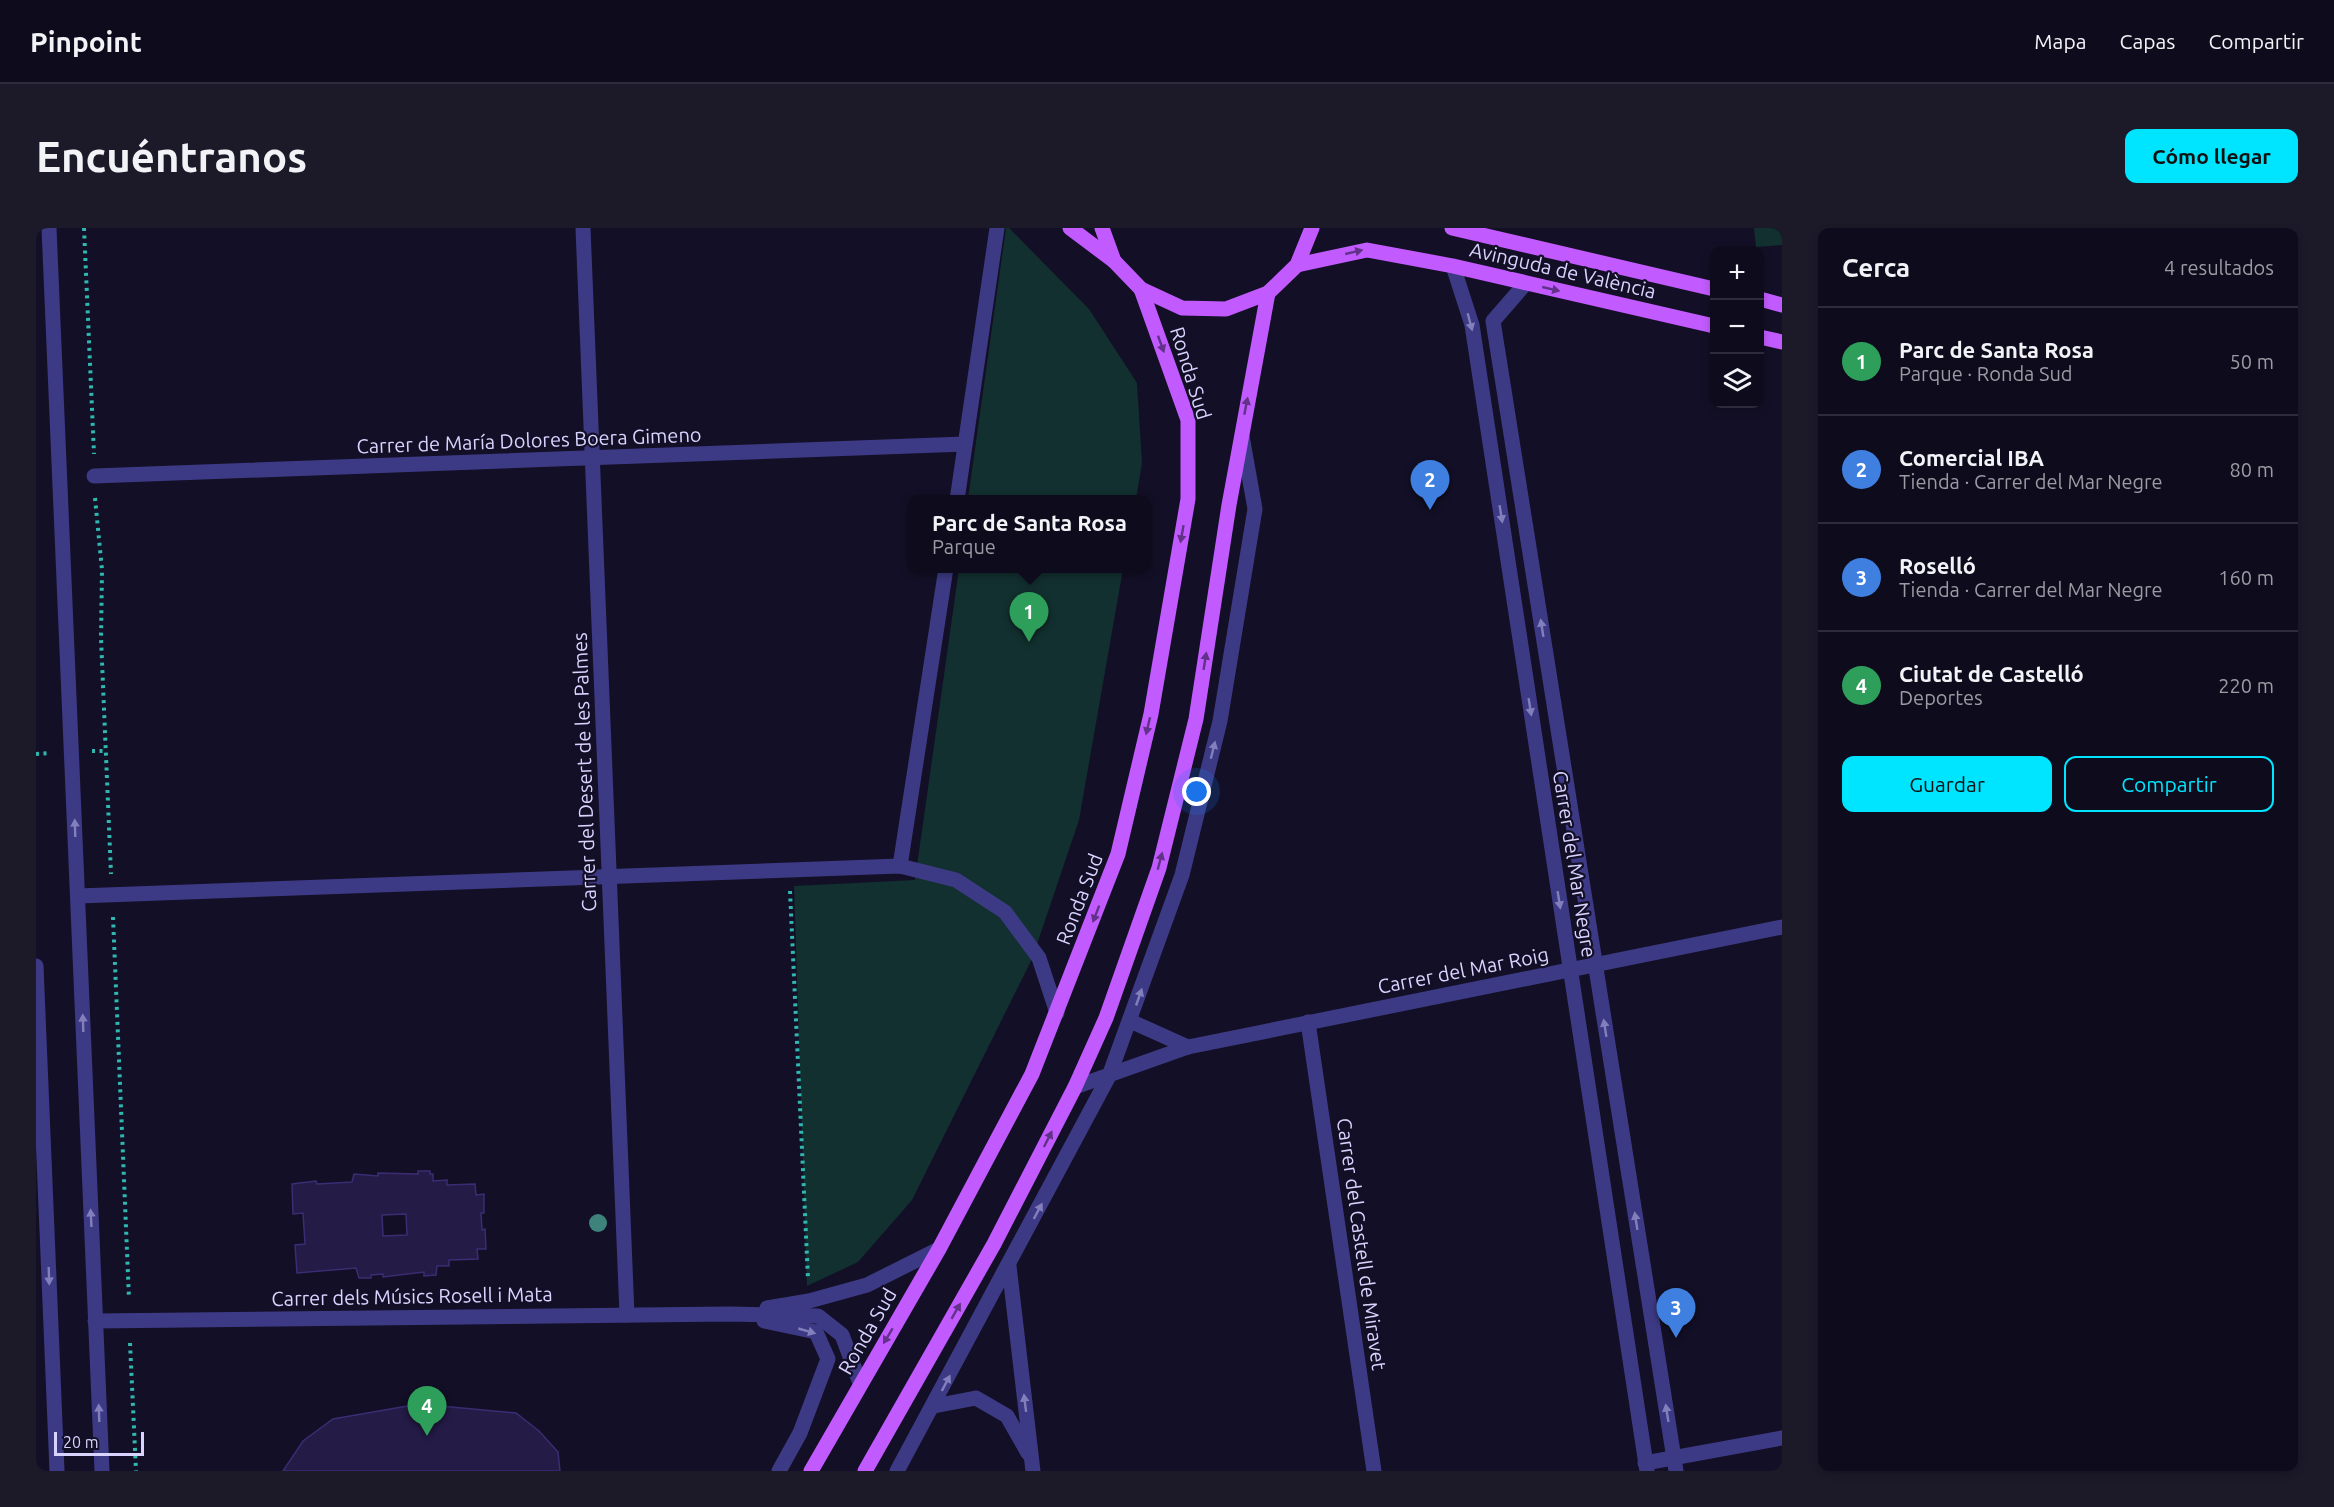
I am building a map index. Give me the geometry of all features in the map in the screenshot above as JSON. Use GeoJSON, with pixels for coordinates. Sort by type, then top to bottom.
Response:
{"type":"FeatureCollection","features":[{"type":"Feature","properties":{"kind":"main road"},"geometry":{"type":"LineString","coordinates":[[1070,228],[1114,261],[1141,289],[1182,308],[1226,309],[1268,293],[1297,265],[1312,228]]}},
{"type":"Feature","properties":{"kind":"main road"},"geometry":{"type":"LineString","coordinates":[[1102,228],[1114,261]]}},
{"type":"Feature","properties":{"kind":"main road","name":"Avinguda de València"},"geometry":{"type":"LineString","coordinates":[[1452,228],[1710,288]]}},
{"type":"Feature","properties":{"kind":"main road","name":"Avinguda de València"},"geometry":{"type":"LineString","coordinates":[[1297,265],[1367,249],[1453,266],[1710,325]]}},
{"type":"Feature","properties":{"kind":"main road","name":"Ronda Sud"},"geometry":{"type":"LineString","coordinates":[[811,1471],[939,1249],[1032,1074],[1119,854],[1151,714],[1188,499],[1188,420],[1141,289]]}},
{"type":"Feature","properties":{"kind":"main road","name":"Ronda Sud"},"geometry":{"type":"LineString","coordinates":[[865,1471],[994,1244],[1075,1087],[1106,1018],[1159,868],[1196,718],[1241,432],[1268,293]]}},
{"type":"Feature","properties":{"kind":"main road"},"geometry":{"type":"LineString","coordinates":[[1764,300],[1782,305]]}},
{"type":"Feature","properties":{"kind":"main road"},"geometry":{"type":"LineString","coordinates":[[1764,338],[1782,342]]}},
{"type":"Feature","properties":{"kind":"street"},"geometry":{"type":"LineString","coordinates":[[49,228],[102,1471]]}},
{"type":"Feature","properties":{"kind":"street","name":"Carrer del Desert de les Palmes"},"geometry":{"type":"LineString","coordinates":[[583,228],[627,1315]]}},
{"type":"Feature","properties":{"kind":"street"},"geometry":{"type":"LineString","coordinates":[[958,495],[997,228]]}},
{"type":"Feature","properties":{"kind":"street","name":"Carrer del Mar Negre"},"geometry":{"type":"LineString","coordinates":[[1453,266],[1472,325],[1646,1467]]}},
{"type":"Feature","properties":{"kind":"street","name":"Carrer del Mar Negre"},"geometry":{"type":"LineString","coordinates":[[1526,283],[1493,321],[1675,1465]]}},
{"type":"Feature","properties":{"kind":"street","name":"Ronda Sud"},"geometry":{"type":"LineString","coordinates":[[897,1471],[934,1406],[1109,1076],[1182,875],[1220,721],[1255,509],[1241,432]]}},
{"type":"Feature","properties":{"kind":"street","name":"Carrer de María Dolores Boera Gimeno"},"geometry":{"type":"LineString","coordinates":[[94,476],[966,444]]}},
{"type":"Feature","properties":{"kind":"street"},"geometry":{"type":"LineString","coordinates":[[900,866],[945,573]]}},
{"type":"Feature","properties":{"kind":"street"},"geometry":{"type":"LineString","coordinates":[[78,896],[900,866],[956,880],[1005,912],[1039,958],[1057,1013]]}},
{"type":"Feature","properties":{"kind":"street","name":"Carrer del Mar Roig"},"geometry":{"type":"LineString","coordinates":[[1075,1087],[1188,1047],[1782,927]]}},
{"type":"Feature","properties":{"kind":"street"},"geometry":{"type":"LineString","coordinates":[[36,966],[43,1319],[57,1471]]}},
{"type":"Feature","properties":{"kind":"street"},"geometry":{"type":"LineString","coordinates":[[1131,1020],[1188,1047]]}},
{"type":"Feature","properties":{"kind":"street","name":"Carrer del Castell de Miravet"},"geometry":{"type":"LineString","coordinates":[[1308,1022],[1374,1471]]}},
{"type":"Feature","properties":{"kind":"street","name":"Carrer dels Músics Rosell i Mata"},"geometry":{"type":"LineString","coordinates":[[729,1314],[809,1301],[867,1285],[939,1249]]}},
{"type":"Feature","properties":{"kind":"street"},"geometry":{"type":"LineString","coordinates":[[1009,1266],[1033,1466]]}},
{"type":"Feature","properties":{"kind":"street","name":"Ronda Sud"},"geometry":{"type":"LineString","coordinates":[[729,1314],[816,1332],[828,1359],[800,1433],[779,1471]]}},
{"type":"Feature","properties":{"kind":"street","name":"Carrer dels Músics Rosell i Mata"},"geometry":{"type":"LineString","coordinates":[[95,1320],[729,1314],[818,1316],[842,1335],[860,1383]]}},
{"type":"Feature","properties":{"kind":"street"},"geometry":{"type":"LineString","coordinates":[[934,1406],[976,1398],[1007,1416],[1033,1466]]}},
{"type":"Feature","properties":{"kind":"street"},"geometry":{"type":"LineString","coordinates":[[1646,1467],[1675,1465],[1782,1438]]}},
{"type":"Feature","properties":{"kind":"path"},"geometry":{"type":"LineString","coordinates":[[84,228],[94,476],[102,570],[101,638],[136,1471]]}},
{"type":"Feature","properties":{"kind":"path"},"geometry":{"type":"LineString","coordinates":[[789,870],[809,1301]]}},
{"type":"Feature","properties":{"kind":"green space"},"geometry":{"type":"Polygon","coordinates":[[[1006,228],[1009,228],[1089,309],[1137,383],[1142,463],[1137,495],[969,495],[1006,228]]]}},
{"type":"Feature","properties":{"kind":"green space"},"geometry":{"type":"Polygon","coordinates":[[[1754,228],[1782,228],[1782,245],[1756,246],[1754,228]]]}},
{"type":"Feature","properties":{"kind":"green space"},"geometry":{"type":"Polygon","coordinates":[[[958,573],[1122,573],[1079,820],[1032,959],[912,1200],[858,1262],[807,1286],[794,886],[915,880],[958,573]]]}},
{"type":"Feature","properties":{"kind":"building"},"geometry":{"type":"Polygon","coordinates":[[[418,1171],[430,1171],[430,1174],[433,1174],[433,1181],[447,1180],[447,1185],[475,1184],[476,1195],[484,1194],[484,1213],[481,1213],[486,1249],[477,1249],[478,1259],[449,1260],[449,1266],[437,1266],[436,1275],[424,1276],[424,1272],[383,1277],[383,1274],[371,1275],[371,1278],[359,1278],[356,1268],[297,1273],[295,1245],[305,1244],[303,1213],[293,1214],[292,1184],[316,1181],[317,1184],[352,1182],[354,1174],[378,1176],[378,1173],[418,1174],[418,1171]],[[406,1214],[382,1215],[383,1236],[407,1235],[406,1214]]]}},
{"type":"Feature","properties":{"kind":"building"},"geometry":{"type":"Polygon","coordinates":[[[419,1404],[516,1413],[539,1431],[558,1452],[560,1471],[283,1471],[303,1441],[333,1419],[419,1404]]]}},
{"type":"Feature","properties":{"kind":"place","name":"Comercial IBA"},"geometry":{"type":"Point","coordinates":[1430,510]}},
{"type":"Feature","properties":{"kind":"place","name":"Parc de Santa Rosa"},"geometry":{"type":"Point","coordinates":[1029,642]}},
{"type":"Feature","properties":{"kind":"place","name":"Roselló"},"geometry":{"type":"Point","coordinates":[1676,1338]}},
{"type":"Feature","properties":{"kind":"place","name":"Ciutat de Castelló"},"geometry":{"type":"Point","coordinates":[427,1436]}}]}
